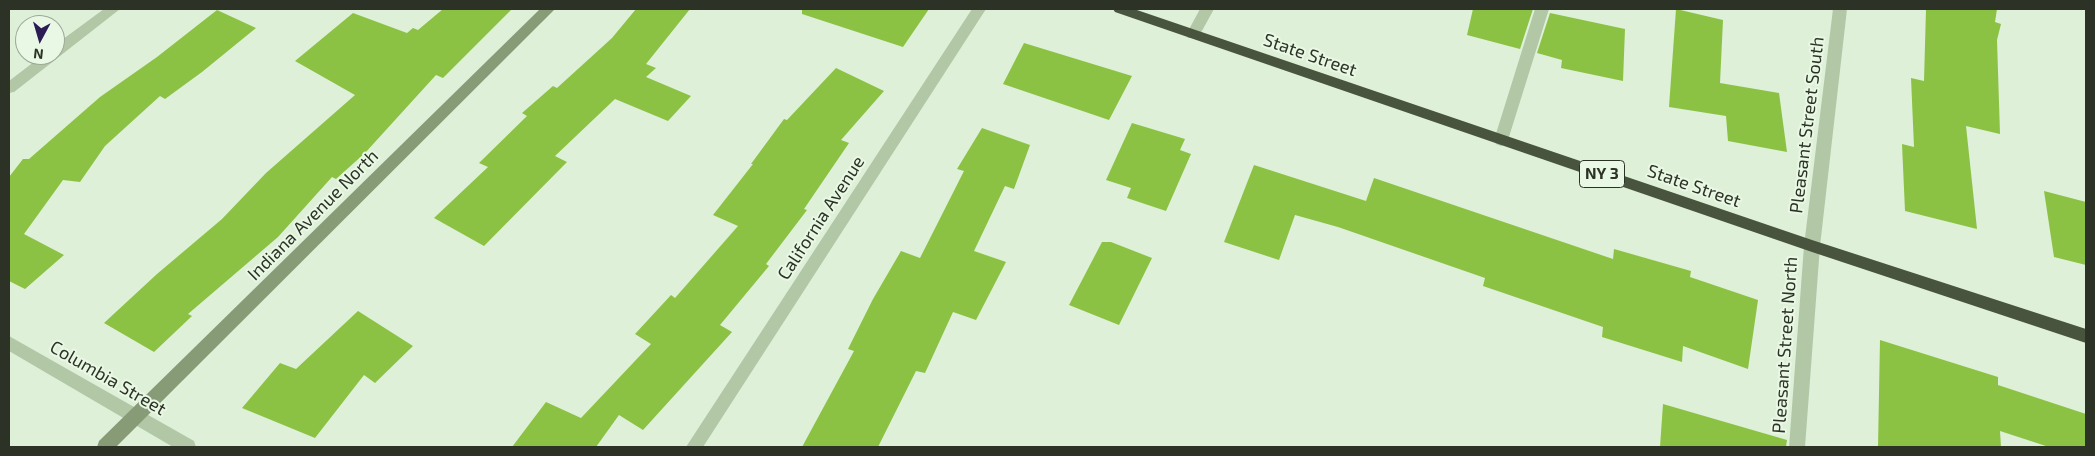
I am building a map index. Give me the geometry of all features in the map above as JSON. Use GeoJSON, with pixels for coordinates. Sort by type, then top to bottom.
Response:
{"type":"FeatureCollection","features":[{"type":"Feature","properties":{"kind":"highway","name":"State Street"},"geometry":{"type":"LineString","coordinates":[[1120,9],[1812,246],[2086,336]]}},
{"type":"Feature","properties":{"kind":"street"},"geometry":{"type":"LineString","coordinates":[[65,44],[112,9]]}},
{"type":"Feature","properties":{"kind":"street","name":"Indiana Avenue North"},"geometry":{"type":"LineString","coordinates":[[105,447],[548,9]]}},
{"type":"Feature","properties":{"kind":"street","name":"California Avenue"},"geometry":{"type":"LineString","coordinates":[[694,447],[979,9]]}},
{"type":"Feature","properties":{"kind":"street"},"geometry":{"type":"LineString","coordinates":[[1192,35],[1207,9]]}},
{"type":"Feature","properties":{"kind":"street"},"geometry":{"type":"LineString","coordinates":[[1501,140],[1542,9]]}},
{"type":"Feature","properties":{"kind":"street","name":"Pleasant Street South"},"geometry":{"type":"LineString","coordinates":[[1812,246],[1840,9]]}},
{"type":"Feature","properties":{"kind":"street"},"geometry":{"type":"LineString","coordinates":[[9,88],[39,65]]}},
{"type":"Feature","properties":{"kind":"street","name":"Pleasant Street North"},"geometry":{"type":"LineString","coordinates":[[1797,447],[1812,246]]}},
{"type":"Feature","properties":{"kind":"street","name":"Columbia Street"},"geometry":{"type":"LineString","coordinates":[[9,343],[135,418],[188,447]]}},
{"type":"Feature","properties":{"kind":"building"},"geometry":{"type":"Polygon","coordinates":[[[443,9],[512,9],[443,78],[436,75],[365,153],[336,179],[332,177],[278,237],[188,314],[192,316],[154,352],[104,323],[157,274],[222,219],[266,173],[355,95],[295,61],[353,13],[407,33],[413,28],[418,30],[443,9]]]}},
{"type":"Feature","properties":{"kind":"building"},"geometry":{"type":"Polygon","coordinates":[[[636,9],[690,9],[646,64],[656,68],[646,77],[691,96],[668,121],[615,99],[555,156],[567,162],[484,246],[434,218],[488,167],[479,163],[527,116],[522,113],[553,86],[557,88],[612,38],[636,9]]]}},
{"type":"Feature","properties":{"kind":"building"},"geometry":{"type":"Polygon","coordinates":[[[802,9],[929,9],[903,47],[802,14],[802,9]]]}},
{"type":"Feature","properties":{"kind":"building"},"geometry":{"type":"Polygon","coordinates":[[[1473,9],[1533,9],[1520,49],[1467,35],[1473,9]]]}},
{"type":"Feature","properties":{"kind":"building"},"geometry":{"type":"Polygon","coordinates":[[[1676,9],[1723,20],[1720,83],[1779,93],[1787,152],[1728,141],[1726,116],[1669,107],[1676,9]]]}},
{"type":"Feature","properties":{"kind":"building"},"geometry":{"type":"Polygon","coordinates":[[[1926,9],[1997,9],[1995,22],[2001,24],[1997,40],[2000,134],[1966,126],[1977,229],[1905,211],[1902,144],[1914,147],[1911,78],[1924,81],[1926,9]]]}},
{"type":"Feature","properties":{"kind":"building"},"geometry":{"type":"Polygon","coordinates":[[[217,10],[256,28],[165,99],[160,96],[105,146],[80,182],[63,180],[24,234],[64,255],[25,289],[9,281],[9,177],[23,159],[29,159],[100,97],[157,57],[217,10]]]}},
{"type":"Feature","properties":{"kind":"building"},"geometry":{"type":"Polygon","coordinates":[[[1550,13],[1625,29],[1623,81],[1561,68],[1562,60],[1537,53],[1550,13]]]}},
{"type":"Feature","properties":{"kind":"building"},"geometry":{"type":"Polygon","coordinates":[[[1024,43],[1132,76],[1109,120],[1003,84],[1024,43]]]}},
{"type":"Feature","properties":{"kind":"building"},"geometry":{"type":"Polygon","coordinates":[[[836,68],[884,91],[841,140],[849,143],[804,209],[807,210],[766,264],[769,266],[720,325],[732,332],[643,430],[619,415],[596,447],[512,447],[546,402],[581,418],[651,344],[635,334],[671,295],[675,298],[738,226],[713,215],[753,164],[751,164],[784,119],[787,120],[836,68]]]}},
{"type":"Feature","properties":{"kind":"building"},"geometry":{"type":"Polygon","coordinates":[[[1132,123],[1185,139],[1180,150],[1191,154],[1166,211],[1127,198],[1131,188],[1106,180],[1132,123]]]}},
{"type":"Feature","properties":{"kind":"building"},"geometry":{"type":"Polygon","coordinates":[[[982,128],[1030,145],[1014,189],[1005,186],[974,251],[1006,262],[976,320],[953,312],[925,373],[916,371],[878,447],[802,447],[854,351],[848,349],[873,299],[901,251],[920,258],[964,171],[957,169],[982,128]]]}},
{"type":"Feature","properties":{"kind":"building"},"geometry":{"type":"Polygon","coordinates":[[[1254,165],[1366,201],[1374,178],[1613,259],[1614,249],[1691,271],[1690,277],[1758,300],[1748,369],[1683,346],[1682,362],[1602,337],[1603,327],[1483,286],[1485,278],[1338,227],[1295,215],[1279,260],[1224,242],[1254,165]]]}},
{"type":"Feature","properties":{"kind":"building"},"geometry":{"type":"Polygon","coordinates":[[[2044,191],[2086,202],[2086,265],[2054,257],[2044,191]]]}},
{"type":"Feature","properties":{"kind":"building"},"geometry":{"type":"Polygon","coordinates":[[[1102,242],[1111,242],[1152,258],[1119,325],[1069,305],[1102,242]]]}},
{"type":"Feature","properties":{"kind":"building"},"geometry":{"type":"Polygon","coordinates":[[[358,311],[413,346],[375,383],[364,375],[315,438],[242,408],[280,363],[296,369],[358,311]]]}},
{"type":"Feature","properties":{"kind":"building"},"geometry":{"type":"Polygon","coordinates":[[[1880,340],[1998,377],[1998,385],[2086,414],[2086,447],[2049,447],[2000,431],[2001,447],[1878,447],[1880,340]]]}},
{"type":"Feature","properties":{"kind":"building"},"geometry":{"type":"Polygon","coordinates":[[[1663,404],[1787,440],[1786,447],[1660,447],[1663,404]]]}}]}
